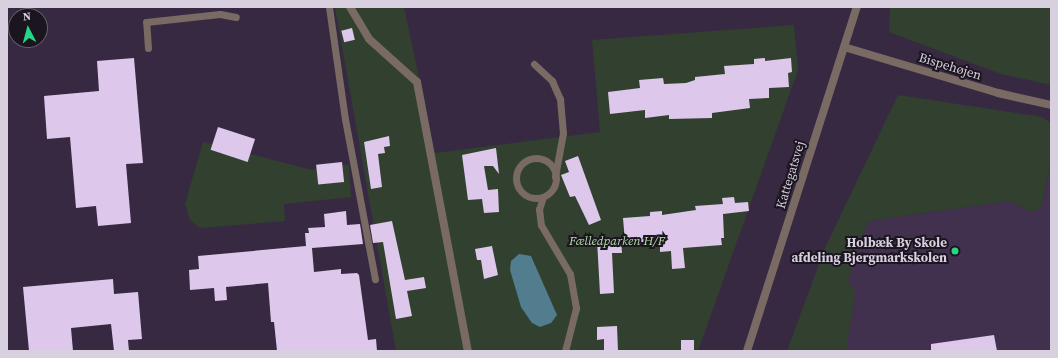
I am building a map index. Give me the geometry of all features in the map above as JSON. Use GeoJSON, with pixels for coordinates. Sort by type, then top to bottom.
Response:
{"type":"FeatureCollection","features":[{"type":"Feature","properties":{"kind":"street"},"geometry":{"type":"LineString","coordinates":[[350,7],[369,39],[417,82],[468,351]]}},
{"type":"Feature","properties":{"kind":"street","name":"Kattegatsvej"},"geometry":{"type":"LineString","coordinates":[[747,351],[857,7]]}},
{"type":"Feature","properties":{"kind":"street","name":"Bispehøjen"},"geometry":{"type":"LineString","coordinates":[[844,47],[998,94],[1051,106]]}},
{"type":"Feature","properties":{"kind":"lane"},"geometry":{"type":"LineString","coordinates":[[329,7],[345,119],[375,279]]}},
{"type":"Feature","properties":{"kind":"lane"},"geometry":{"type":"LineString","coordinates":[[148,48],[146,22],[220,14],[236,18]]}},
{"type":"Feature","properties":{"kind":"lane"},"geometry":{"type":"LineString","coordinates":[[534,64],[552,81],[560,99],[563,133],[553,188],[543,197],[539,213],[544,232],[565,263],[572,283],[576,308],[565,351]]}},
{"type":"Feature","properties":{"kind":"lane"},"geometry":{"type":"LineString","coordinates":[[543,197],[529,197],[523,194],[516,183],[518,169],[527,160],[540,159],[550,165],[555,176]]}},
{"type":"Feature","properties":{"kind":"shaded area","name":"Holbæk By Skole afdeling Bjergmarkskolen"},"geometry":{"type":"Polygon","coordinates":[[[1051,161],[1051,351],[844,351],[847,348],[848,280],[868,221],[1010,201],[1030,212],[1041,208],[1051,161]]]}},
{"type":"Feature","properties":{"kind":"green space","name":"Fælledparken H/F"},"geometry":{"type":"Polygon","coordinates":[[[335,7],[404,7],[435,153],[600,132],[592,40],[794,25],[798,70],[698,351],[396,351],[335,7]]]}},
{"type":"Feature","properties":{"kind":"green space"},"geometry":{"type":"Polygon","coordinates":[[[890,7],[1051,7],[1051,85],[1001,74],[889,32],[890,7]]]}},
{"type":"Feature","properties":{"kind":"green space"},"geometry":{"type":"Polygon","coordinates":[[[898,95],[1042,117],[1051,123],[1051,161],[1041,208],[1030,212],[1010,201],[868,221],[848,280],[855,292],[847,348],[844,351],[787,351],[825,248],[898,95]]]}},
{"type":"Feature","properties":{"kind":"green space"},"geometry":{"type":"Polygon","coordinates":[[[203,142],[312,170],[349,164],[351,197],[284,204],[285,221],[200,228],[190,220],[185,204],[203,142]]]}},
{"type":"Feature","properties":{"kind":"water"},"geometry":{"type":"Polygon","coordinates":[[[519,254],[531,256],[557,315],[551,323],[540,327],[532,323],[521,307],[510,270],[511,261],[519,254]]]}},
{"type":"Feature","properties":{"kind":"building"},"geometry":{"type":"Polygon","coordinates":[[[352,28],[355,40],[344,42],[341,31],[352,28]]]}},
{"type":"Feature","properties":{"kind":"building"},"geometry":{"type":"Polygon","coordinates":[[[134,58],[143,163],[126,164],[131,223],[98,226],[96,206],[76,208],[70,137],[47,139],[44,96],[99,91],[97,61],[134,58]]]}},
{"type":"Feature","properties":{"kind":"building"},"geometry":{"type":"Polygon","coordinates":[[[765,58],[765,61],[791,58],[792,72],[788,73],[789,87],[769,88],[769,98],[749,99],[750,108],[712,113],[712,118],[669,119],[669,115],[645,118],[645,110],[610,114],[608,92],[640,88],[639,80],[663,78],[664,84],[686,83],[695,80],[695,77],[725,74],[724,66],[754,64],[754,59],[765,58]]]}},
{"type":"Feature","properties":{"kind":"building"},"geometry":{"type":"Polygon","coordinates":[[[218,127],[255,139],[248,162],[211,150],[218,127]]]}},
{"type":"Feature","properties":{"kind":"building"},"geometry":{"type":"Polygon","coordinates":[[[389,136],[390,146],[384,147],[385,153],[378,154],[382,187],[371,189],[364,142],[389,136]]]}},
{"type":"Feature","properties":{"kind":"building"},"geometry":{"type":"Polygon","coordinates":[[[496,148],[499,174],[493,166],[484,166],[488,190],[498,189],[499,212],[484,213],[482,199],[468,200],[462,155],[496,148]]]}},
{"type":"Feature","properties":{"kind":"building"},"geometry":{"type":"Polygon","coordinates":[[[578,156],[601,220],[589,225],[575,196],[570,197],[561,175],[569,172],[565,161],[578,156]]]}},
{"type":"Feature","properties":{"kind":"building"},"geometry":{"type":"Polygon","coordinates":[[[342,162],[344,182],[318,185],[316,165],[342,162]]]}},
{"type":"Feature","properties":{"kind":"building"},"geometry":{"type":"Polygon","coordinates":[[[734,197],[735,203],[748,202],[749,211],[723,214],[724,238],[721,238],[722,245],[683,248],[685,268],[672,269],[671,251],[660,252],[660,242],[625,242],[623,218],[650,216],[650,212],[662,211],[662,215],[696,210],[695,206],[723,204],[722,198],[734,197]]]}},
{"type":"Feature","properties":{"kind":"building"},"geometry":{"type":"Polygon","coordinates":[[[346,211],[347,225],[360,224],[363,244],[312,248],[314,272],[341,269],[341,274],[357,273],[359,275],[368,340],[376,339],[377,351],[277,351],[274,322],[271,322],[268,283],[226,287],[227,300],[215,301],[214,288],[190,290],[189,270],[199,269],[198,256],[306,246],[305,233],[309,233],[308,228],[325,227],[324,214],[346,211]]]}},
{"type":"Feature","properties":{"kind":"building"},"geometry":{"type":"Polygon","coordinates":[[[392,221],[405,280],[424,277],[426,288],[407,291],[412,316],[396,319],[383,242],[373,243],[370,225],[392,221]]]}},
{"type":"Feature","properties":{"kind":"building"},"geometry":{"type":"Polygon","coordinates":[[[621,238],[622,253],[612,253],[614,293],[600,294],[597,240],[621,238]]]}},
{"type":"Feature","properties":{"kind":"building"},"geometry":{"type":"Polygon","coordinates":[[[492,246],[498,275],[484,279],[481,260],[477,260],[475,249],[492,246]]]}},
{"type":"Feature","properties":{"kind":"building"},"geometry":{"type":"Polygon","coordinates":[[[113,279],[114,294],[138,292],[142,339],[128,340],[129,351],[114,351],[111,324],[71,328],[73,351],[29,351],[23,287],[113,279]]]}},
{"type":"Feature","properties":{"kind":"building"},"geometry":{"type":"Polygon","coordinates":[[[617,326],[618,351],[604,351],[604,339],[597,340],[597,327],[617,326]]]}},
{"type":"Feature","properties":{"kind":"building"},"geometry":{"type":"Polygon","coordinates":[[[994,335],[997,351],[931,351],[931,344],[994,335]]]}},
{"type":"Feature","properties":{"kind":"building"},"geometry":{"type":"Polygon","coordinates":[[[681,340],[694,340],[694,351],[681,351],[681,340]]]}},
{"type":"Feature","properties":{"kind":"place","name":"Holbæk By Skole afdeling Bjergmarkskolen"},"geometry":{"type":"Point","coordinates":[955,251]}}]}
